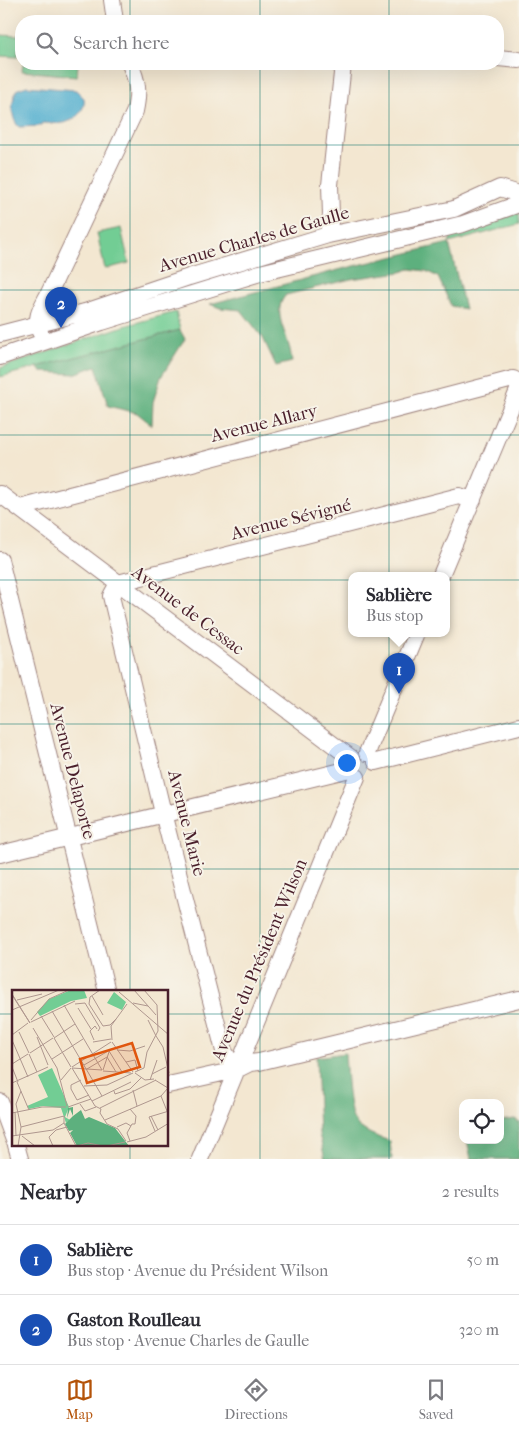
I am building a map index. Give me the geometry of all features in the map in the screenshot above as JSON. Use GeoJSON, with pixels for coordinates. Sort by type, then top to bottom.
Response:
{"type":"FeatureCollection","features":[{"type":"Feature","properties":{"kind":"street"},"geometry":{"type":"LineString","coordinates":[[112,0],[114,15]]}},
{"type":"Feature","properties":{"kind":"street"},"geometry":{"type":"LineString","coordinates":[[504,59],[519,60]]}},
{"type":"Feature","properties":{"kind":"street"},"geometry":{"type":"LineString","coordinates":[[44,342],[37,323],[39,311],[135,112],[138,84],[132,70]]}},
{"type":"Feature","properties":{"kind":"street"},"geometry":{"type":"LineString","coordinates":[[328,235],[331,215],[330,185],[341,70]]}},
{"type":"Feature","properties":{"kind":"street","name":"Avenue Charles de Gaulle"},"geometry":{"type":"LineString","coordinates":[[0,334],[85,312],[189,277],[328,235],[454,209],[500,188],[517,202],[463,224],[260,273],[102,322],[0,357]]}},
{"type":"Feature","properties":{"kind":"street","name":"Avenue Allary"},"geometry":{"type":"LineString","coordinates":[[20,508],[513,379],[519,382]]}},
{"type":"Feature","properties":{"kind":"street"},"geometry":{"type":"LineString","coordinates":[[442,572],[519,388]]}},
{"type":"Feature","properties":{"kind":"street","name":"Avenue de Cessac"},"geometry":{"type":"LineString","coordinates":[[0,494],[118,583],[353,768]]}},
{"type":"Feature","properties":{"kind":"street","name":"Avenue Sévigné"},"geometry":{"type":"LineString","coordinates":[[118,583],[459,496],[473,500]]}},
{"type":"Feature","properties":{"kind":"street","name":"Avenue Delaporte"},"geometry":{"type":"LineString","coordinates":[[0,560],[107,990]]}},
{"type":"Feature","properties":{"kind":"street","name":"Avenue Marie"},"geometry":{"type":"LineString","coordinates":[[118,583],[111,596],[163,813],[224,1052],[236,1070]]}},
{"type":"Feature","properties":{"kind":"street"},"geometry":{"type":"LineString","coordinates":[[353,768],[366,778],[370,777],[375,770],[372,757],[416,637]]}},
{"type":"Feature","properties":{"kind":"street"},"geometry":{"type":"LineString","coordinates":[[353,768],[358,752],[372,757],[519,726]]}},
{"type":"Feature","properties":{"kind":"street"},"geometry":{"type":"LineString","coordinates":[[0,854],[353,768]]}},
{"type":"Feature","properties":{"kind":"street","name":"Avenue du Président Wilson"},"geometry":{"type":"LineString","coordinates":[[200,1159],[293,934],[353,768]]}},
{"type":"Feature","properties":{"kind":"street"},"geometry":{"type":"LineString","coordinates":[[169,1085],[236,1070],[250,1063],[519,999]]}},
{"type":"Feature","properties":{"kind":"street"},"geometry":{"type":"LineString","coordinates":[[0,1102],[7,1124]]}},
{"type":"Feature","properties":{"kind":"street"},"geometry":{"type":"LineString","coordinates":[[16,1146],[20,1159]]}},
{"type":"Feature","properties":{"kind":"green space"},"geometry":{"type":"Polygon","coordinates":[[[0,35],[15,36],[15,57],[0,56],[0,35]]]}},
{"type":"Feature","properties":{"kind":"green space"},"geometry":{"type":"Polygon","coordinates":[[[22,70],[78,70],[77,76],[22,70]]]}},
{"type":"Feature","properties":{"kind":"green space"},"geometry":{"type":"Polygon","coordinates":[[[519,210],[519,224],[449,243],[451,236],[519,210]]]}},
{"type":"Feature","properties":{"kind":"green space"},"geometry":{"type":"Polygon","coordinates":[[[121,228],[129,263],[105,269],[97,233],[121,228]]]}},
{"type":"Feature","properties":{"kind":"green space"},"geometry":{"type":"Polygon","coordinates":[[[449,243],[465,309],[451,306],[438,277],[426,271],[410,269],[351,279],[286,295],[280,307],[280,314],[292,362],[276,366],[263,338],[241,310],[220,308],[210,304],[342,269],[449,243]]]}},
{"type":"Feature","properties":{"kind":"green space"},"geometry":{"type":"Polygon","coordinates":[[[176,312],[180,330],[0,377],[0,368],[124,326],[176,312]]]}},
{"type":"Feature","properties":{"kind":"green space"},"geometry":{"type":"Polygon","coordinates":[[[180,330],[185,339],[161,377],[153,402],[152,425],[137,413],[108,406],[96,366],[74,374],[41,372],[37,367],[180,330]]]}},
{"type":"Feature","properties":{"kind":"green space"},"geometry":{"type":"Polygon","coordinates":[[[345,1053],[349,1098],[354,1120],[365,1131],[390,1141],[392,1159],[325,1159],[319,1134],[316,1057],[345,1053]]]}},
{"type":"Feature","properties":{"kind":"green space"},"geometry":{"type":"Polygon","coordinates":[[[515,1119],[519,1122],[519,1159],[471,1159],[468,1144],[504,1144],[504,1120],[515,1119]]]}},
{"type":"Feature","properties":{"kind":"water"},"geometry":{"type":"Polygon","coordinates":[[[27,86],[76,90],[84,98],[83,107],[79,114],[67,122],[42,123],[40,126],[19,127],[14,119],[13,103],[18,89],[27,86]]]}},
{"type":"Feature","properties":{"kind":"place","name":"Gaston Roulleau"},"geometry":{"type":"Point","coordinates":[61,328]}},
{"type":"Feature","properties":{"kind":"place","name":"Sablière"},"geometry":{"type":"Point","coordinates":[399,694]}}]}
